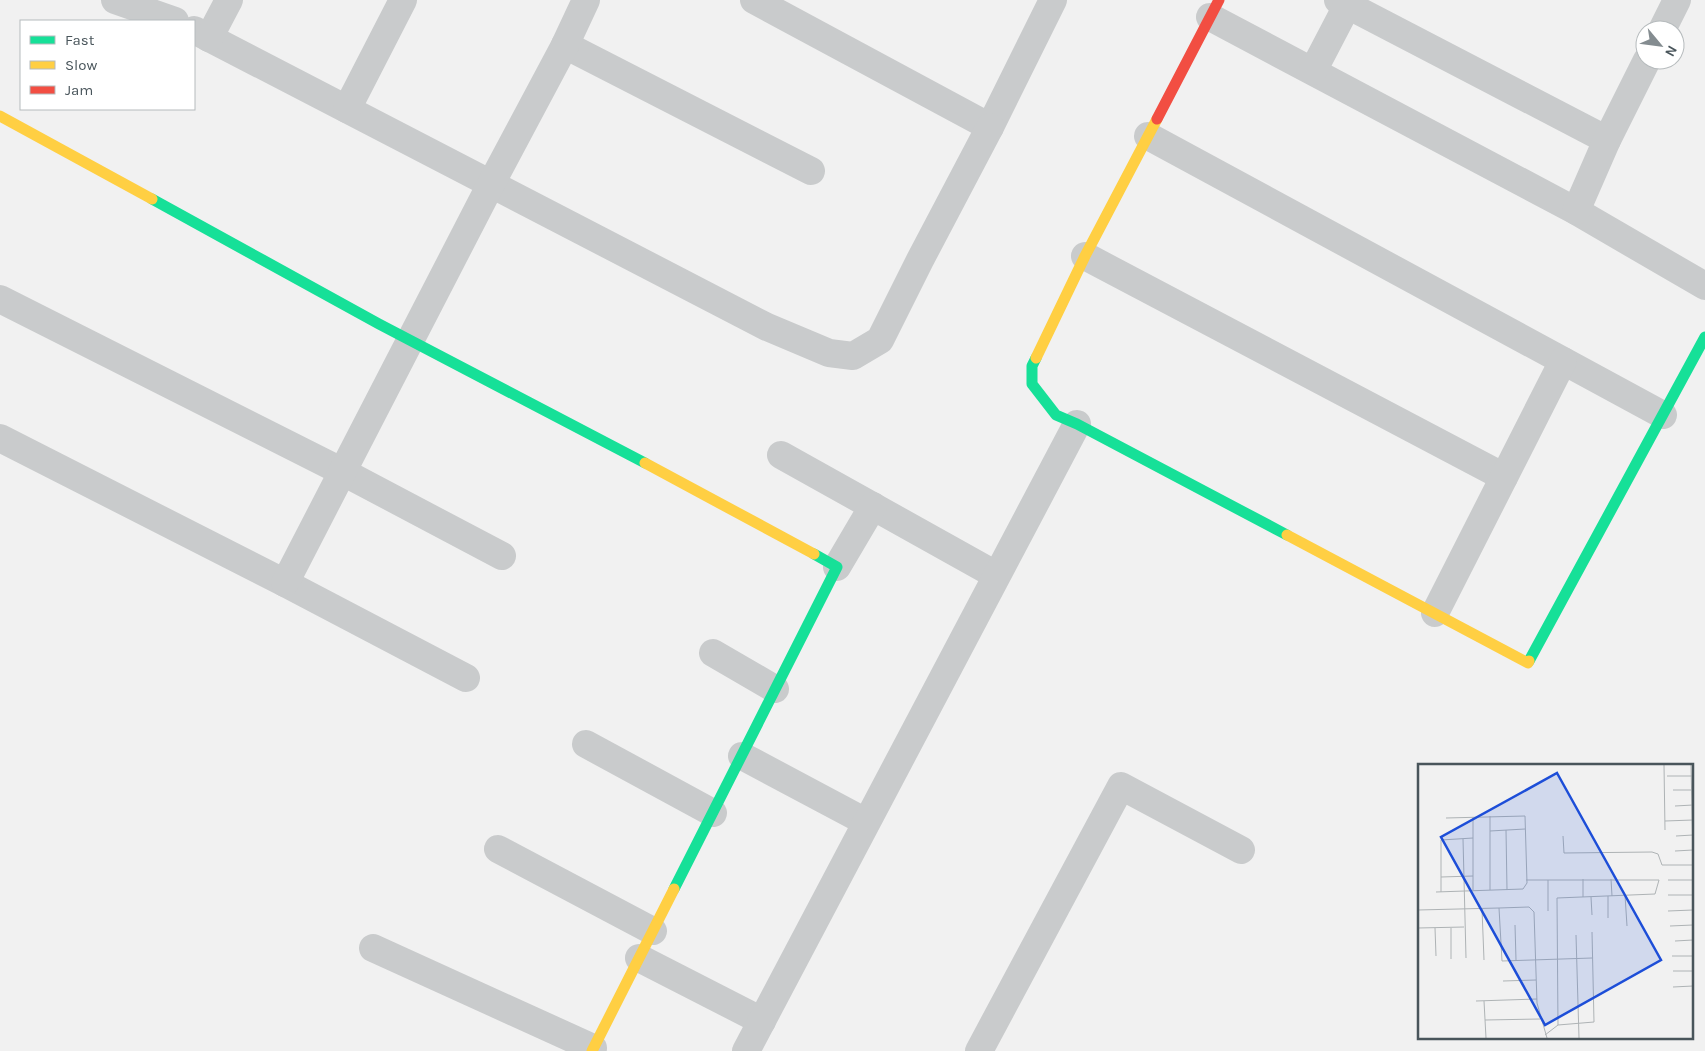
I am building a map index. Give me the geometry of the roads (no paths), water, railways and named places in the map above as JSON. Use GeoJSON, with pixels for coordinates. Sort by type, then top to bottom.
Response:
{"type":"FeatureCollection","features":[{"type":"Feature","properties":{"kind":"street"},"geometry":{"type":"LineString","coordinates":[[115,0],[173,20]]}},
{"type":"Feature","properties":{"kind":"street"},"geometry":{"type":"LineString","coordinates":[[229,0],[202,34],[767,327],[830,352],[853,356],[880,340],[990,126],[1046,2]]}},
{"type":"Feature","properties":{"kind":"street"},"geometry":{"type":"LineString","coordinates":[[347,109],[403,0]]}},
{"type":"Feature","properties":{"kind":"street"},"geometry":{"type":"LineString","coordinates":[[285,583],[565,44],[586,0]]}},
{"type":"Feature","properties":{"kind":"street"},"geometry":{"type":"LineString","coordinates":[[754,0],[990,126]]}},
{"type":"Feature","properties":{"kind":"street"},"geometry":{"type":"LineString","coordinates":[[1667,20],[1677,0]]}},
{"type":"Feature","properties":{"kind":"street"},"geometry":{"type":"LineString","coordinates":[[1313,71],[1345,2],[1607,140]]}},
{"type":"Feature","properties":{"kind":"street"},"geometry":{"type":"LineString","coordinates":[[1705,286],[1576,211],[1313,71],[1215,8],[1085,256],[1032,366],[1032,384],[1056,415],[1528,663],[1705,337]]}},
{"type":"Feature","properties":{"kind":"street"},"geometry":{"type":"LineString","coordinates":[[565,44],[811,170]]}},
{"type":"Feature","properties":{"kind":"street"},"geometry":{"type":"LineString","coordinates":[[1576,211],[1607,140],[1642,70]]}},
{"type":"Feature","properties":{"kind":"street"},"geometry":{"type":"LineString","coordinates":[[0,116],[410,340],[713,499],[838,567]]}},
{"type":"Feature","properties":{"kind":"street"},"geometry":{"type":"LineString","coordinates":[[1148,136],[1663,415]]}},
{"type":"Feature","properties":{"kind":"street"},"geometry":{"type":"LineString","coordinates":[[1085,256],[1504,478]]}},
{"type":"Feature","properties":{"kind":"street"},"geometry":{"type":"LineString","coordinates":[[0,299],[342,472],[502,556]]}},
{"type":"Feature","properties":{"kind":"street"},"geometry":{"type":"LineString","coordinates":[[1435,613],[1564,361]]}},
{"type":"Feature","properties":{"kind":"street"},"geometry":{"type":"LineString","coordinates":[[746,1051],[1076,424]]}},
{"type":"Feature","properties":{"kind":"street"},"geometry":{"type":"LineString","coordinates":[[0,438],[285,583],[466,678]]}},
{"type":"Feature","properties":{"kind":"street"},"geometry":{"type":"LineString","coordinates":[[781,455],[996,575]]}},
{"type":"Feature","properties":{"kind":"street"},"geometry":{"type":"LineString","coordinates":[[373,948],[592,1049],[838,567],[873,506]]}},
{"type":"Feature","properties":{"kind":"street"},"geometry":{"type":"LineString","coordinates":[[713,653],[775,689]]}},
{"type":"Feature","properties":{"kind":"street"},"geometry":{"type":"LineString","coordinates":[[586,744],[712,812]]}},
{"type":"Feature","properties":{"kind":"street"},"geometry":{"type":"LineString","coordinates":[[742,756],[866,822]]}},
{"type":"Feature","properties":{"kind":"street"},"geometry":{"type":"LineString","coordinates":[[979,1051],[1120,786],[1241,850]]}},
{"type":"Feature","properties":{"kind":"street"},"geometry":{"type":"LineString","coordinates":[[498,849],[653,931]]}},
{"type":"Feature","properties":{"kind":"street"},"geometry":{"type":"LineString","coordinates":[[639,958],[762,1021]]}}]}
